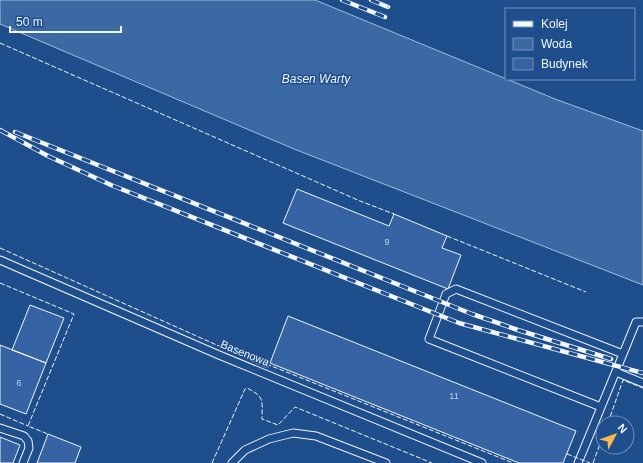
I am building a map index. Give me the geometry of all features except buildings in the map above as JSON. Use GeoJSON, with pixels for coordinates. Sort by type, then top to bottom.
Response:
{"type":"FeatureCollection","features":[{"type":"Feature","properties":{"kind":"lane","name":"Basenowa"},"geometry":{"type":"LineString","coordinates":[[0,260],[219,355],[482,463]]}},
{"type":"Feature","properties":{"kind":"lane"},"geometry":{"type":"LineString","coordinates":[[601,407],[429,339],[446,294],[456,289],[623,354]]}},
{"type":"Feature","properties":{"kind":"lane"},"geometry":{"type":"LineString","coordinates":[[578,463],[636,322],[643,322]]}},
{"type":"Feature","properties":{"kind":"lane"},"geometry":{"type":"LineString","coordinates":[[616,372],[643,382]]}},
{"type":"Feature","properties":{"kind":"lane"},"geometry":{"type":"LineString","coordinates":[[0,428],[24,436],[28,441],[29,448],[23,463]]}},
{"type":"Feature","properties":{"kind":"lane"},"geometry":{"type":"LineString","coordinates":[[232,463],[245,450],[269,438],[293,433],[316,436],[386,463]]}},
{"type":"Feature","properties":{"kind":"water","name":"Basen Warty"},"geometry":{"type":"Polygon","coordinates":[[[0,0],[315,0],[505,78],[505,80],[509,80],[555,99],[643,131],[643,285],[294,149],[0,24],[0,0]]]}},
{"type":"Feature","properties":{"kind":"railway"},"geometry":{"type":"LineString","coordinates":[[342,0],[385,17]]}},
{"type":"Feature","properties":{"kind":"railway"},"geometry":{"type":"LineString","coordinates":[[371,0],[388,7]]}},
{"type":"Feature","properties":{"kind":"railway"},"geometry":{"type":"LineString","coordinates":[[0,130],[48,156],[111,185],[459,323],[643,373]]}},
{"type":"Feature","properties":{"kind":"railway"},"geometry":{"type":"LineString","coordinates":[[15,132],[472,314],[611,359]]}},
{"type":"Feature","properties":{"kind":"fence"},"geometry":{"type":"LineString","coordinates":[[0,43],[360,201],[394,214]]}},
{"type":"Feature","properties":{"kind":"fence"},"geometry":{"type":"LineString","coordinates":[[447,236],[586,292]]}},
{"type":"Feature","properties":{"kind":"fence"},"geometry":{"type":"LineString","coordinates":[[0,248],[268,368],[269,365],[513,463]]}},
{"type":"Feature","properties":{"kind":"fence"},"geometry":{"type":"LineString","coordinates":[[0,283],[74,314],[28,426],[48,434]]}},
{"type":"Feature","properties":{"kind":"fence"},"geometry":{"type":"LineString","coordinates":[[611,415],[623,380],[643,388]]}},
{"type":"Feature","properties":{"kind":"fence"},"geometry":{"type":"LineString","coordinates":[[212,463],[245,389],[247,388],[260,397],[262,403],[262,419],[278,425],[295,407],[432,463]]}},
{"type":"Feature","properties":{"kind":"fence"},"geometry":{"type":"LineString","coordinates":[[0,414],[28,426]]}},
{"type":"Feature","properties":{"kind":"fence"},"geometry":{"type":"LineString","coordinates":[[567,454],[590,463]]}},
{"type":"Feature","properties":{"kind":"fence"},"geometry":{"type":"LineString","coordinates":[[593,463],[596,455]]}}]}
